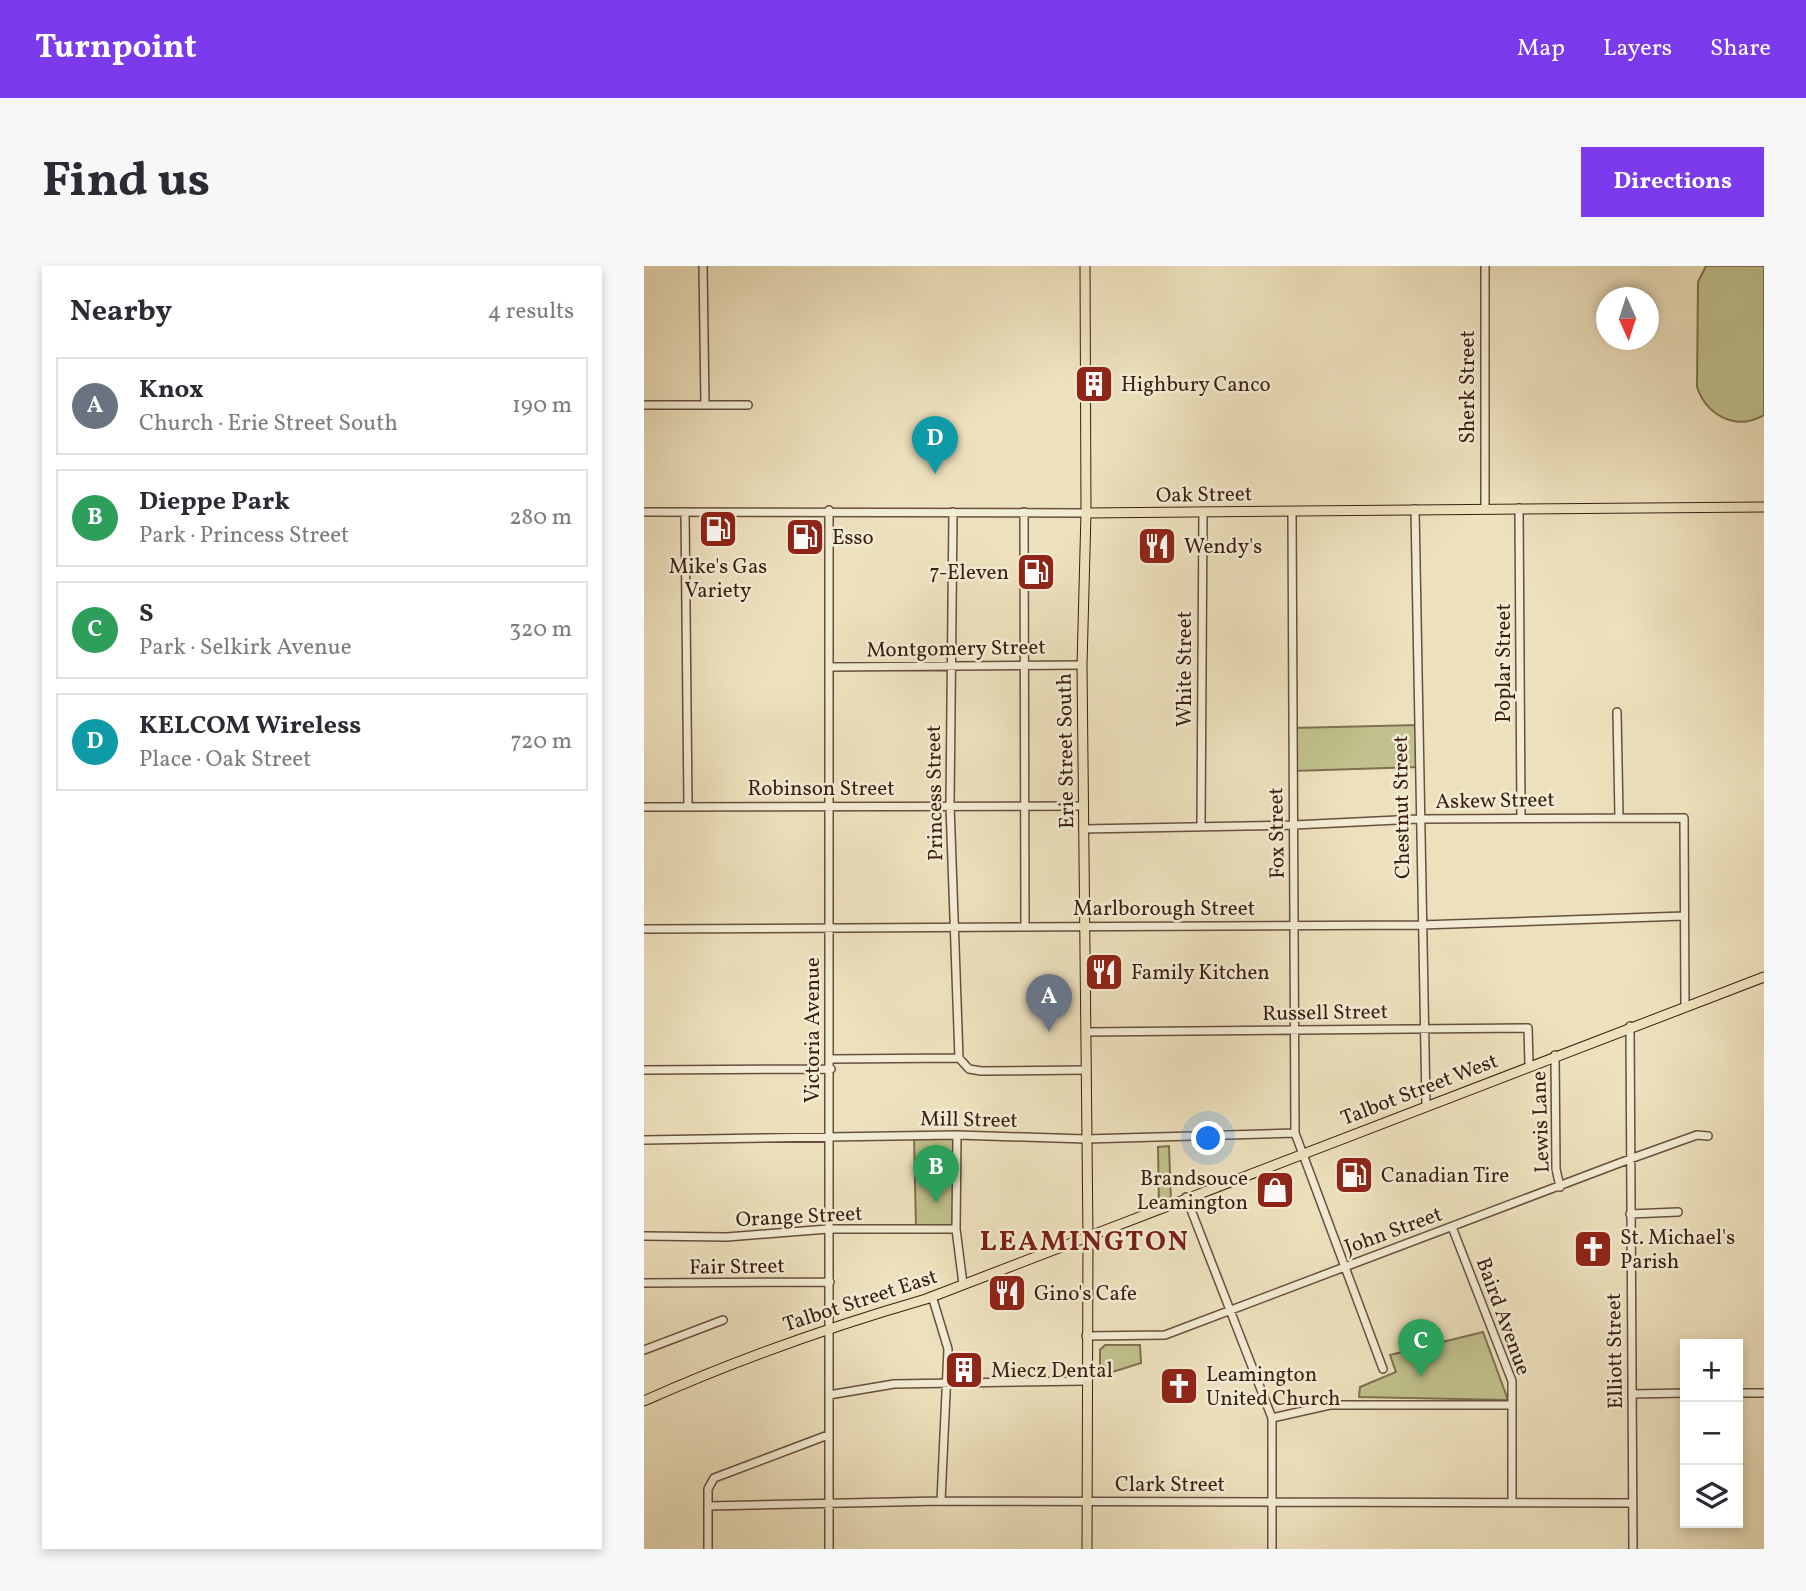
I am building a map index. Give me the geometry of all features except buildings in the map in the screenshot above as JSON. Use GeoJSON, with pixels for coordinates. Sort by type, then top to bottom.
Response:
{"type":"FeatureCollection","features":[{"type":"Feature","properties":{"kind":"main road","name":"Erie Street South"},"geometry":{"type":"LineString","coordinates":[[1085,266],[1086,513],[1082,665],[1088,1236],[1085,1381],[1087,1549]]}},
{"type":"Feature","properties":{"kind":"main road","name":"Oak Street"},"geometry":{"type":"LineString","coordinates":[[1086,513],[1764,507]]}},
{"type":"Feature","properties":{"kind":"main road","name":"Talbot Street West"},"geometry":{"type":"LineString","coordinates":[[1088,1236],[1764,977]]}},
{"type":"Feature","properties":{"kind":"main road","name":"Talbot Street East"},"geometry":{"type":"LineString","coordinates":[[644,1401],[730,1363],[829,1327],[932,1296],[1088,1236]]}},
{"type":"Feature","properties":{"kind":"street"},"geometry":{"type":"LineString","coordinates":[[704,266],[705,404]]}},
{"type":"Feature","properties":{"kind":"street","name":"Sherk Street"},"geometry":{"type":"LineString","coordinates":[[1485,266],[1485,508]]}},
{"type":"Feature","properties":{"kind":"street"},"geometry":{"type":"LineString","coordinates":[[644,405],[748,405]]}},
{"type":"Feature","properties":{"kind":"street","name":"Poplar Street"},"geometry":{"type":"LineString","coordinates":[[1520,508],[1521,817]]}},
{"type":"Feature","properties":{"kind":"street","name":"Chestnut Street"},"geometry":{"type":"LineString","coordinates":[[1415,509],[1418,818],[1426,1105]]}},
{"type":"Feature","properties":{"kind":"street","name":"Oak Street"},"geometry":{"type":"LineString","coordinates":[[644,512],[829,510],[1086,513]]}},
{"type":"Feature","properties":{"kind":"street","name":"Victoria Avenue"},"geometry":{"type":"LineString","coordinates":[[829,510],[829,1549]]}},
{"type":"Feature","properties":{"kind":"street","name":"Fox Street"},"geometry":{"type":"LineString","coordinates":[[1292,511],[1296,1030],[1294,1133],[1383,1370]]}},
{"type":"Feature","properties":{"kind":"street"},"geometry":{"type":"LineString","coordinates":[[685,512],[688,807]]}},
{"type":"Feature","properties":{"kind":"street","name":"Princess Street"},"geometry":{"type":"LineString","coordinates":[[953,512],[950,806],[959,1058]]}},
{"type":"Feature","properties":{"kind":"street"},"geometry":{"type":"LineString","coordinates":[[1024,512],[1026,927]]}},
{"type":"Feature","properties":{"kind":"street","name":"White Street"},"geometry":{"type":"LineString","coordinates":[[1201,826],[1203,512]]}},
{"type":"Feature","properties":{"kind":"street","name":"Montgomery Street"},"geometry":{"type":"LineString","coordinates":[[830,667],[1082,665]]}},
{"type":"Feature","properties":{"kind":"street"},"geometry":{"type":"LineString","coordinates":[[1617,712],[1619,816]]}},
{"type":"Feature","properties":{"kind":"street","name":"Robinson Street"},"geometry":{"type":"LineString","coordinates":[[644,807],[1083,806]]}},
{"type":"Feature","properties":{"kind":"street","name":"Askew Street"},"geometry":{"type":"LineString","coordinates":[[1083,829],[1294,825],[1418,818],[1684,818],[1684,916]]}},
{"type":"Feature","properties":{"kind":"street"},"geometry":{"type":"LineString","coordinates":[[1684,916],[1685,1006]]}},
{"type":"Feature","properties":{"kind":"street","name":"Marlborough Street"},"geometry":{"type":"LineString","coordinates":[[644,929],[1421,925],[1684,916]]}},
{"type":"Feature","properties":{"kind":"street","name":"Elliott Street"},"geometry":{"type":"LineString","coordinates":[[1630,1027],[1633,1549]]}},
{"type":"Feature","properties":{"kind":"street","name":"Russell Street"},"geometry":{"type":"LineString","coordinates":[[1086,1032],[1528,1028],[1529,1065]]}},
{"type":"Feature","properties":{"kind":"street","name":"Lewis Lane"},"geometry":{"type":"LineString","coordinates":[[1555,1055],[1556,1169],[1560,1187]]}},
{"type":"Feature","properties":{"kind":"street"},"geometry":{"type":"LineString","coordinates":[[831,1059],[959,1058],[969,1069],[1086,1070]]}},
{"type":"Feature","properties":{"kind":"street"},"geometry":{"type":"LineString","coordinates":[[644,1070],[831,1069]]}},
{"type":"Feature","properties":{"kind":"street","name":"Mill Street"},"geometry":{"type":"LineString","coordinates":[[644,1140],[957,1135],[1086,1139],[1294,1133]]}},
{"type":"Feature","properties":{"kind":"street"},"geometry":{"type":"LineString","coordinates":[[957,1135],[956,1229],[963,1284]]}},
{"type":"Feature","properties":{"kind":"street","name":"John Street"},"geometry":{"type":"LineString","coordinates":[[1086,1336],[1164,1335],[1630,1159],[1697,1135],[1708,1136]]}},
{"type":"Feature","properties":{"kind":"street"},"geometry":{"type":"LineString","coordinates":[[1186,1197],[1272,1418],[1272,1549]]}},
{"type":"Feature","properties":{"kind":"street"},"geometry":{"type":"LineString","coordinates":[[1630,1214],[1678,1212]]}},
{"type":"Feature","properties":{"kind":"street","name":"Baird Avenue"},"geometry":{"type":"LineString","coordinates":[[1452,1227],[1512,1381],[1511,1503]]}},
{"type":"Feature","properties":{"kind":"street","name":"Orange Street"},"geometry":{"type":"LineString","coordinates":[[644,1236],[727,1237],[828,1229],[956,1229]]}},
{"type":"Feature","properties":{"kind":"street","name":"Fair Street"},"geometry":{"type":"LineString","coordinates":[[644,1283],[830,1282]]}},
{"type":"Feature","properties":{"kind":"street"},"geometry":{"type":"LineString","coordinates":[[932,1296],[948,1349],[941,1501]]}},
{"type":"Feature","properties":{"kind":"street"},"geometry":{"type":"LineString","coordinates":[[644,1350],[723,1320]]}},
{"type":"Feature","properties":{"kind":"street"},"geometry":{"type":"LineString","coordinates":[[829,1395],[894,1384],[1085,1381]]}},
{"type":"Feature","properties":{"kind":"street"},"geometry":{"type":"LineString","coordinates":[[1632,1394],[1680,1393]]}},
{"type":"Feature","properties":{"kind":"street"},"geometry":{"type":"LineString","coordinates":[[1743,1393],[1764,1393]]}},
{"type":"Feature","properties":{"kind":"street"},"geometry":{"type":"LineString","coordinates":[[1272,1418],[1330,1405],[1511,1405]]}},
{"type":"Feature","properties":{"kind":"street"},"geometry":{"type":"LineString","coordinates":[[708,1549],[708,1489],[714,1478],[828,1435]]}},
{"type":"Feature","properties":{"kind":"street","name":"Clark Street"},"geometry":{"type":"LineString","coordinates":[[708,1506],[941,1501],[1632,1503]]}},
{"type":"Feature","properties":{"kind":"green space"},"geometry":{"type":"Polygon","coordinates":[[[1706,266],[1764,266],[1764,415],[1753,420],[1733,421],[1715,413],[1697,387],[1698,282],[1706,266]]]}},
{"type":"Feature","properties":{"kind":"green space"},"geometry":{"type":"Polygon","coordinates":[[[1418,725],[1419,767],[1293,771],[1293,728],[1418,725]]]}},
{"type":"Feature","properties":{"kind":"green space"},"geometry":{"type":"Polygon","coordinates":[[[957,1135],[956,1229],[916,1229],[914,1136],[957,1135]]]}},
{"type":"Feature","properties":{"kind":"green space"},"geometry":{"type":"Polygon","coordinates":[[[1169,1146],[1171,1203],[1159,1208],[1158,1147],[1169,1146]]]}},
{"type":"Feature","properties":{"kind":"green space"},"geometry":{"type":"Polygon","coordinates":[[[1483,1332],[1508,1400],[1359,1397],[1360,1387],[1396,1372],[1390,1355],[1483,1332]]]}},
{"type":"Feature","properties":{"kind":"green space"},"geometry":{"type":"Polygon","coordinates":[[[1105,1345],[1140,1345],[1141,1363],[1100,1376],[1100,1350],[1105,1345]]]}},
{"type":"Feature","properties":{"kind":"place","name":"Highbury Canco"},"geometry":{"type":"Point","coordinates":[1094,384]}},
{"type":"Feature","properties":{"kind":"place","name":"KELCOM Wireless"},"geometry":{"type":"Point","coordinates":[935,474]}},
{"type":"Feature","properties":{"kind":"place","name":"Mike's Gas Variety"},"geometry":{"type":"Point","coordinates":[718,529]}},
{"type":"Feature","properties":{"kind":"place","name":"Esso"},"geometry":{"type":"Point","coordinates":[805,537]}},
{"type":"Feature","properties":{"kind":"place","name":"Wendy's"},"geometry":{"type":"Point","coordinates":[1157,546]}},
{"type":"Feature","properties":{"kind":"place","name":"7-Eleven"},"geometry":{"type":"Point","coordinates":[1036,572]}},
{"type":"Feature","properties":{"kind":"place","name":"Family Kitchen"},"geometry":{"type":"Point","coordinates":[1104,972]}},
{"type":"Feature","properties":{"kind":"place","name":"Knox"},"geometry":{"type":"Point","coordinates":[1049,1032]}},
{"type":"Feature","properties":{"kind":"place","name":"Canadian Tire"},"geometry":{"type":"Point","coordinates":[1354,1175]}},
{"type":"Feature","properties":{"kind":"place","name":"Brandsouce Leamington"},"geometry":{"type":"Point","coordinates":[1275,1190]}},
{"type":"Feature","properties":{"kind":"place","name":"Dieppe Park"},"geometry":{"type":"Point","coordinates":[936,1203]}},
{"type":"Feature","properties":{"kind":"place","name":"St. Michael's Parish"},"geometry":{"type":"Point","coordinates":[1593,1249]}},
{"type":"Feature","properties":{"kind":"place","name":"Gino's Cafe"},"geometry":{"type":"Point","coordinates":[1007,1293]}},
{"type":"Feature","properties":{"kind":"place","name":"Miecz Dental"},"geometry":{"type":"Point","coordinates":[964,1370]}},
{"type":"Feature","properties":{"kind":"place","name":"S"},"geometry":{"type":"Point","coordinates":[1421,1377]}},
{"type":"Feature","properties":{"kind":"place","name":"Leamington United Church"},"geometry":{"type":"Point","coordinates":[1179,1386]}},
{"type":"Feature","properties":{"kind":"district","name":"LEAMINGTON"},"geometry":{"type":"Point","coordinates":[1085,1240]}}]}
